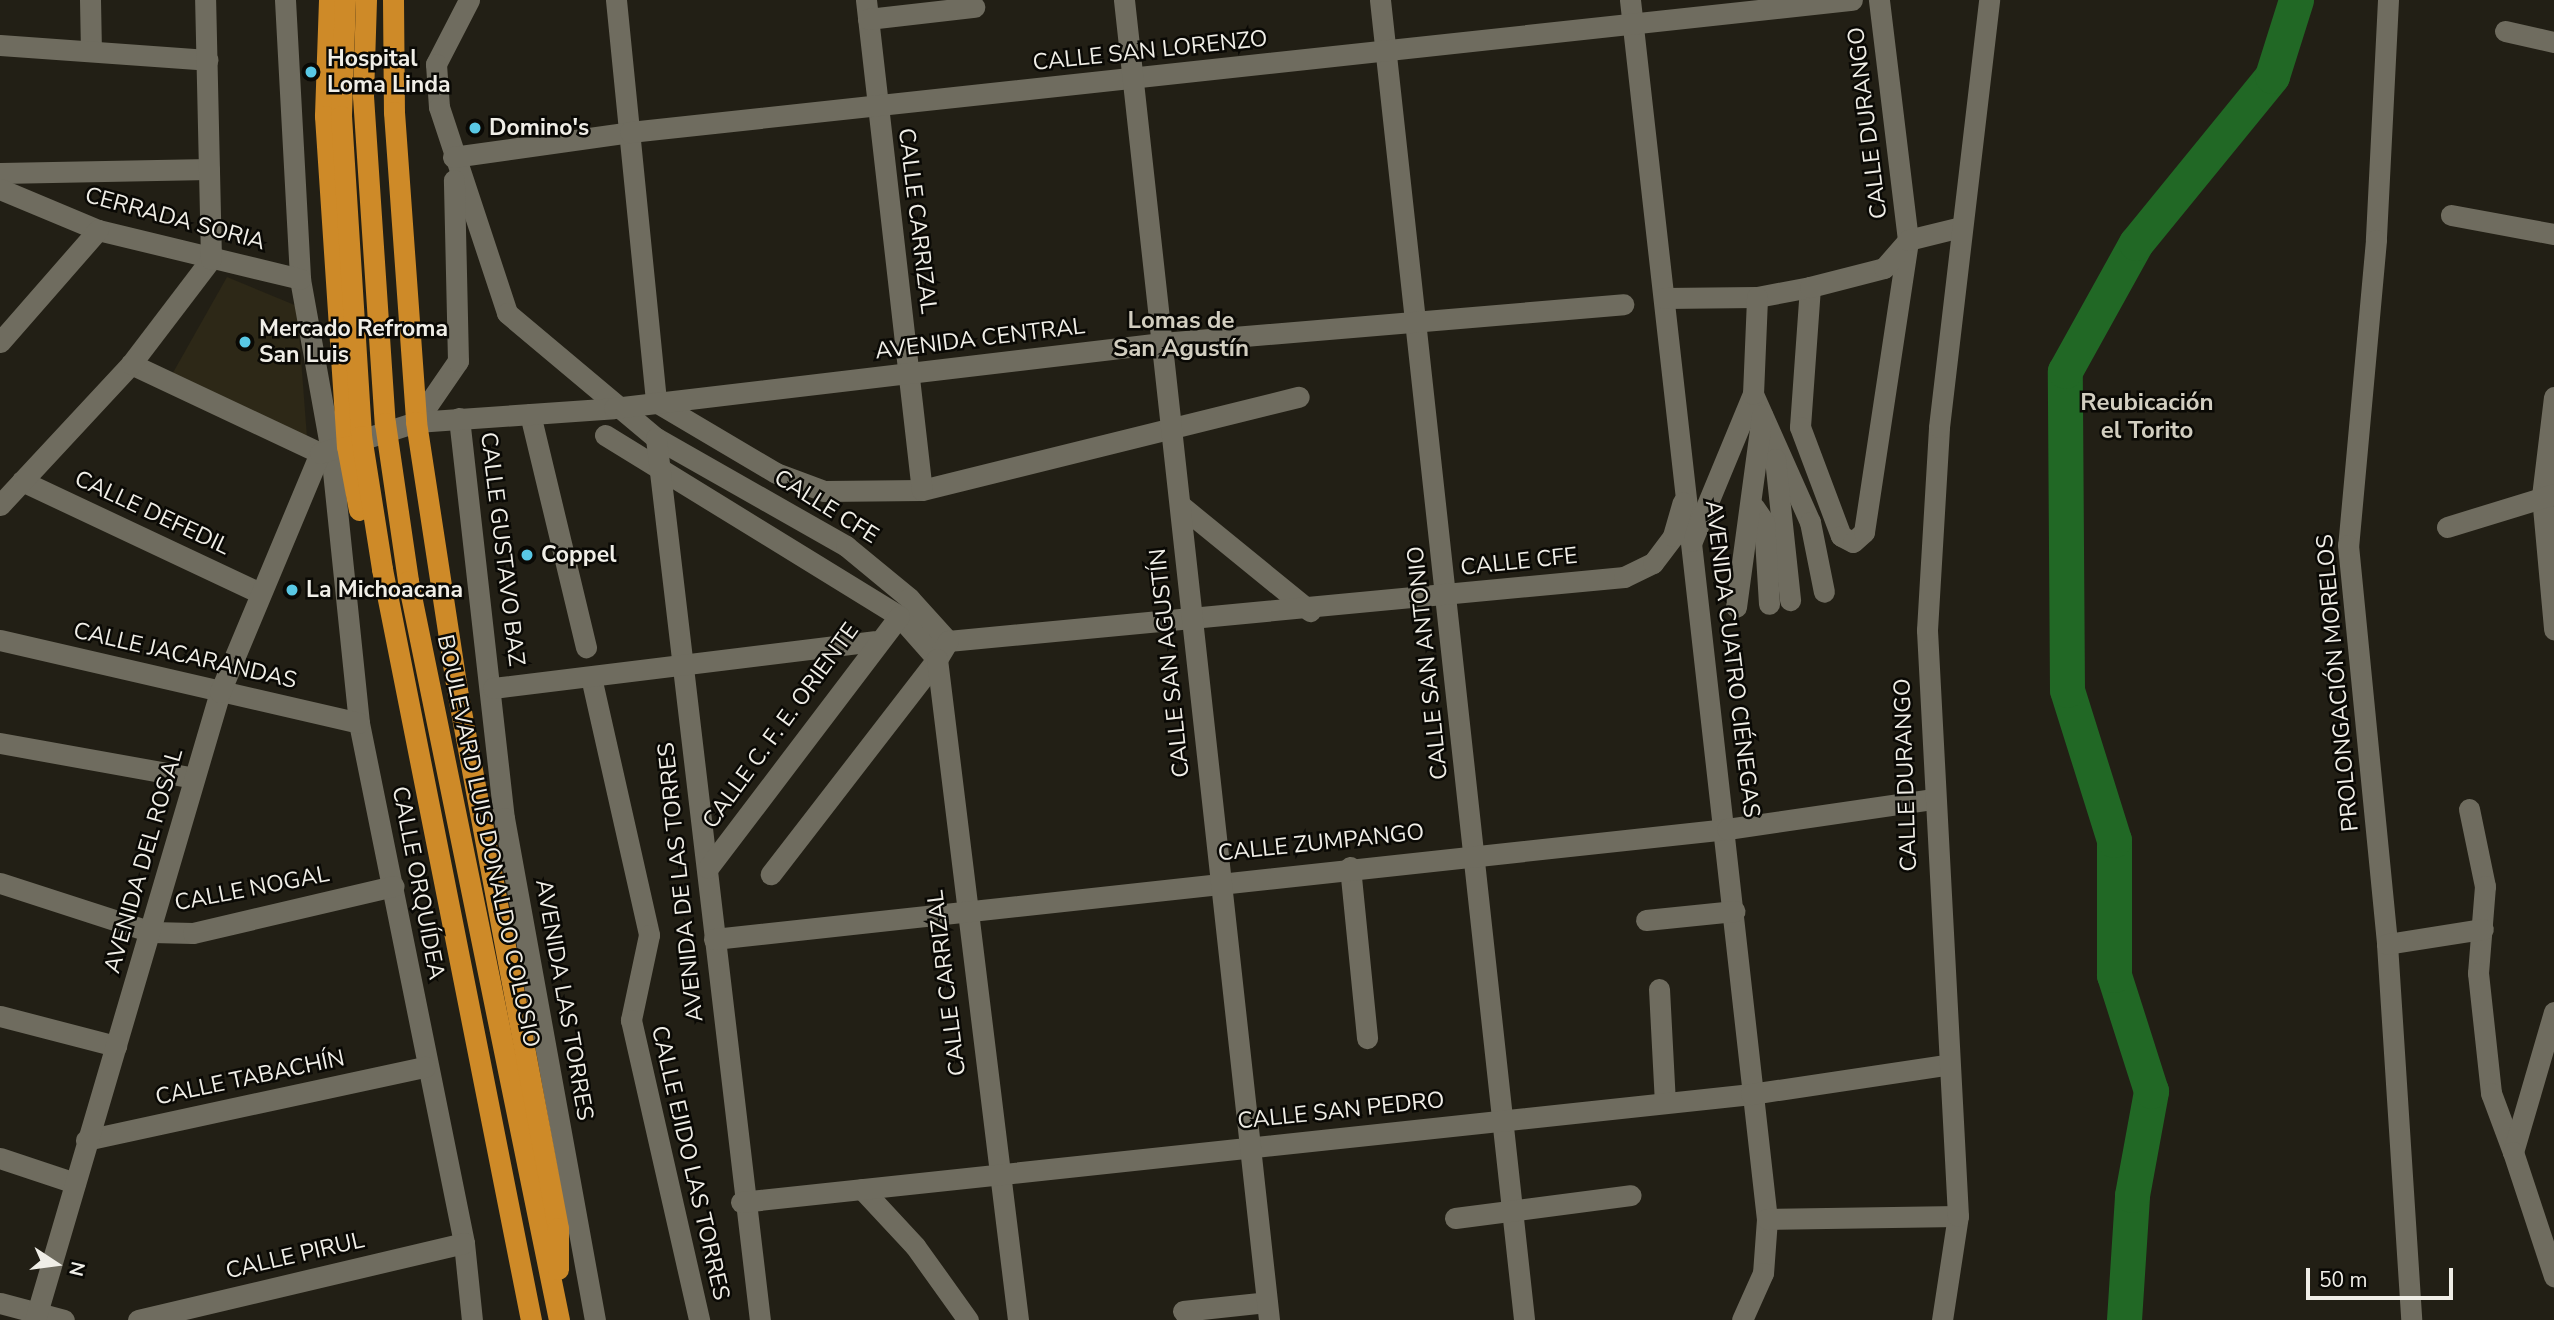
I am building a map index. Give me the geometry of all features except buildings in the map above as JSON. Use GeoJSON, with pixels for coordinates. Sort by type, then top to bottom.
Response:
{"type":"FeatureCollection","features":[{"type":"Feature","properties":{"kind":"highway"},"geometry":{"type":"LineString","coordinates":[[329,0],[325,116],[333,450],[506,1254],[530,1313]]}},
{"type":"Feature","properties":{"kind":"highway"},"geometry":{"type":"LineString","coordinates":[[345,0],[341,116],[361,436],[382,569],[530,1313]]}},
{"type":"Feature","properties":{"kind":"highway","name":"BOULEVARD LUIS DONALDO COLOSIO"},"geometry":{"type":"LineString","coordinates":[[366,0],[363,96],[385,424],[408,582],[559,1316]]}},
{"type":"Feature","properties":{"kind":"highway"},"geometry":{"type":"LineString","coordinates":[[393,0],[394,112],[416,422],[457,690],[558,1228],[559,1316]]}},
{"type":"Feature","properties":{"kind":"street"},"geometry":{"type":"LineString","coordinates":[[90,0],[91,51]]}},
{"type":"Feature","properties":{"kind":"street"},"geometry":{"type":"LineString","coordinates":[[0,505],[131,364],[211,259],[205,0]]}},
{"type":"Feature","properties":{"kind":"street"},"geometry":{"type":"LineString","coordinates":[[285,0],[300,279],[333,450]]}},
{"type":"Feature","properties":{"kind":"street"},"geometry":{"type":"LineString","coordinates":[[416,422],[458,361],[453,157],[436,64],[469,0]]}},
{"type":"Feature","properties":{"kind":"street"},"geometry":{"type":"LineString","coordinates":[[617,0],[656,402]]}},
{"type":"Feature","properties":{"kind":"street","name":"CALLE SAN AGUSTÍN"},"geometry":{"type":"LineString","coordinates":[[1124,0],[1193,623],[1218,880],[1268,1311]]}},
{"type":"Feature","properties":{"kind":"street","name":"CALLE SAN ANTONIO"},"geometry":{"type":"LineString","coordinates":[[1380,0],[1448,595],[1499,1120],[1524,1320]]}},
{"type":"Feature","properties":{"kind":"street","name":"AVENIDA CUATRO CIÉNEGAS"},"geometry":{"type":"LineString","coordinates":[[1630,0],[1685,494],[1727,830],[1751,1094],[1767,1219],[1763,1273],[1742,1320]]}},
{"type":"Feature","properties":{"kind":"street","name":"CALLE SAN LORENZO"},"geometry":{"type":"LineString","coordinates":[[453,157],[630,132],[1852,0]]}},
{"type":"Feature","properties":{"kind":"street","name":"CALLE DURANGO"},"geometry":{"type":"LineString","coordinates":[[1810,287],[1800,427],[1842,536],[1853,542],[1864,531],[1908,240],[1879,0]]}},
{"type":"Feature","properties":{"kind":"street","name":"CALLE DURANGO"},"geometry":{"type":"LineString","coordinates":[[1942,1320],[1958,1216],[1946,1065],[1932,799],[1927,630],[1939,427],[1989,0]]}},
{"type":"Feature","properties":{"kind":"street","name":"PROLONGACIÓN MORELOS"},"geometry":{"type":"LineString","coordinates":[[2388,0],[2376,240],[2348,545],[2388,944],[2411,1320]]}},
{"type":"Feature","properties":{"kind":"street"},"geometry":{"type":"LineString","coordinates":[[867,9],[974,7]]}},
{"type":"Feature","properties":{"kind":"street","name":"CALLE CARRIZAL"},"geometry":{"type":"LineString","coordinates":[[867,9],[876,107],[922,490]]}},
{"type":"Feature","properties":{"kind":"street"},"geometry":{"type":"LineString","coordinates":[[2505,32],[2554,42]]}},
{"type":"Feature","properties":{"kind":"street"},"geometry":{"type":"LineString","coordinates":[[0,45],[207,60]]}},
{"type":"Feature","properties":{"kind":"street","name":"CALLE CFE"},"geometry":{"type":"LineString","coordinates":[[453,157],[507,313],[614,408],[656,438],[846,546],[909,597],[943,650],[1624,577],[1653,563],[1673,536],[1685,494]]}},
{"type":"Feature","properties":{"kind":"street"},"geometry":{"type":"LineString","coordinates":[[0,173],[209,169]]}},
{"type":"Feature","properties":{"kind":"street","name":"CERRADA SORIA"},"geometry":{"type":"LineString","coordinates":[[0,189],[98,230],[300,279]]}},
{"type":"Feature","properties":{"kind":"street"},"geometry":{"type":"LineString","coordinates":[[2451,215],[2554,234]]}},
{"type":"Feature","properties":{"kind":"street"},"geometry":{"type":"LineString","coordinates":[[1664,298],[1757,297],[1810,287],[1884,268],[1908,240],[1961,227]]}},
{"type":"Feature","properties":{"kind":"street"},"geometry":{"type":"LineString","coordinates":[[0,342],[98,230]]}},
{"type":"Feature","properties":{"kind":"street"},"geometry":{"type":"LineString","coordinates":[[1691,542],[1753,394],[1757,297]]}},
{"type":"Feature","properties":{"kind":"street","name":"AVENIDA CENTRAL"},"geometry":{"type":"LineString","coordinates":[[333,450],[416,422],[614,408],[1162,343],[1623,304]]}},
{"type":"Feature","properties":{"kind":"street"},"geometry":{"type":"LineString","coordinates":[[131,364],[333,450]]}},
{"type":"Feature","properties":{"kind":"street"},"geometry":{"type":"LineString","coordinates":[[1753,394],[1810,522],[1824,592]]}},
{"type":"Feature","properties":{"kind":"street"},"geometry":{"type":"LineString","coordinates":[[922,490],[1170,425],[1299,397]]}},
{"type":"Feature","properties":{"kind":"street"},"geometry":{"type":"LineString","coordinates":[[2554,397],[2548,495],[2554,629]]}},
{"type":"Feature","properties":{"kind":"street","name":"CALLE CFE"},"geometry":{"type":"LineString","coordinates":[[656,402],[776,473],[824,491],[922,490]]}},
{"type":"Feature","properties":{"kind":"street"},"geometry":{"type":"LineString","coordinates":[[530,414],[586,647]]}},
{"type":"Feature","properties":{"kind":"street"},"geometry":{"type":"LineString","coordinates":[[1736,607],[1754,508],[1762,414]]}},
{"type":"Feature","properties":{"kind":"street","name":"CALLE GUSTAVO BAZ"},"geometry":{"type":"LineString","coordinates":[[459,418],[494,688]]}},
{"type":"Feature","properties":{"kind":"street"},"geometry":{"type":"LineString","coordinates":[[605,435],[899,616],[943,650],[771,874]]}},
{"type":"Feature","properties":{"kind":"street","name":"AVENIDA DE LAS TORRES"},"geometry":{"type":"LineString","coordinates":[[656,438],[708,868],[741,1202],[760,1320]]}},
{"type":"Feature","properties":{"kind":"street"},"geometry":{"type":"LineString","coordinates":[[1754,508],[1764,522],[1779,602],[1773,438]]}},
{"type":"Feature","properties":{"kind":"street","name":"AVENIDA DEL ROSAL"},"geometry":{"type":"LineString","coordinates":[[36,1318],[86,1140],[152,932],[220,692],[260,593],[333,450]]}},
{"type":"Feature","properties":{"kind":"street","name":"CALLE ORQUÍDEA"},"geometry":{"type":"LineString","coordinates":[[333,450],[359,723],[394,886],[425,1067],[464,1243],[472,1320]]}},
{"type":"Feature","properties":{"kind":"street","name":"CALLE DEFEDIL"},"geometry":{"type":"LineString","coordinates":[[22,481],[260,593]]}},
{"type":"Feature","properties":{"kind":"street"},"geometry":{"type":"LineString","coordinates":[[2447,527],[2548,495]]}},
{"type":"Feature","properties":{"kind":"street"},"geometry":{"type":"LineString","coordinates":[[1180,505],[1310,611]]}},
{"type":"Feature","properties":{"kind":"street","name":"CALLE C. F. E. ORIENTE"},"geometry":{"type":"LineString","coordinates":[[708,868],[874,641],[899,616]]}},
{"type":"Feature","properties":{"kind":"street","name":"CALLE JACARANDAS"},"geometry":{"type":"LineString","coordinates":[[0,640],[359,723]]}},
{"type":"Feature","properties":{"kind":"street"},"geometry":{"type":"LineString","coordinates":[[494,688],[683,667],[874,641]]}},
{"type":"Feature","properties":{"kind":"street","name":"CALLE CARRIZAL"},"geometry":{"type":"LineString","coordinates":[[943,650],[965,909],[996,1175],[1018,1320]]}},
{"type":"Feature","properties":{"kind":"street","name":"CALLE EJIDO LAS TORRES"},"geometry":{"type":"LineString","coordinates":[[591,677],[649,935],[631,1020],[699,1320]]}},
{"type":"Feature","properties":{"kind":"street","name":"AVENIDA LAS TORRES"},"geometry":{"type":"LineString","coordinates":[[494,688],[504,818],[595,1320]]}},
{"type":"Feature","properties":{"kind":"street"},"geometry":{"type":"LineString","coordinates":[[0,743],[194,778]]}},
{"type":"Feature","properties":{"kind":"street","name":"CALLE ZUMPANGO"},"geometry":{"type":"LineString","coordinates":[[714,939],[1218,880],[1727,830],[1932,799]]}},
{"type":"Feature","properties":{"kind":"street"},"geometry":{"type":"LineString","coordinates":[[2469,809],[2485,887],[2478,973],[2491,1093],[2554,1276]]}},
{"type":"Feature","properties":{"kind":"street"},"geometry":{"type":"LineString","coordinates":[[1350,867],[1367,1038]]}},
{"type":"Feature","properties":{"kind":"street","name":"CALLE NOGAL"},"geometry":{"type":"LineString","coordinates":[[0,883],[152,932],[194,933],[394,886]]}},
{"type":"Feature","properties":{"kind":"street"},"geometry":{"type":"LineString","coordinates":[[1646,920],[1735,911]]}},
{"type":"Feature","properties":{"kind":"street"},"geometry":{"type":"LineString","coordinates":[[2388,944],[2483,929]]}},
{"type":"Feature","properties":{"kind":"street"},"geometry":{"type":"LineString","coordinates":[[1659,989],[1665,1102]]}},
{"type":"Feature","properties":{"kind":"street"},"geometry":{"type":"LineString","coordinates":[[2513,1152],[2546,1063],[2554,1012]]}},
{"type":"Feature","properties":{"kind":"street"},"geometry":{"type":"LineString","coordinates":[[0,1016],[116,1046]]}},
{"type":"Feature","properties":{"kind":"street","name":"CALLE SAN PEDRO"},"geometry":{"type":"LineString","coordinates":[[741,1202],[1751,1094],[1946,1065]]}},
{"type":"Feature","properties":{"kind":"street","name":"CALLE TABACHÍN"},"geometry":{"type":"LineString","coordinates":[[86,1140],[425,1067]]}},
{"type":"Feature","properties":{"kind":"street"},"geometry":{"type":"LineString","coordinates":[[0,1158],[75,1183]]}},
{"type":"Feature","properties":{"kind":"street"},"geometry":{"type":"LineString","coordinates":[[862,1189],[915,1245],[968,1320]]}},
{"type":"Feature","properties":{"kind":"street"},"geometry":{"type":"LineString","coordinates":[[1455,1218],[1631,1195]]}},
{"type":"Feature","properties":{"kind":"street"},"geometry":{"type":"LineString","coordinates":[[1767,1219],[1958,1216]]}},
{"type":"Feature","properties":{"kind":"street","name":"CALLE PIRUL"},"geometry":{"type":"LineString","coordinates":[[138,1320],[464,1243]]}},
{"type":"Feature","properties":{"kind":"street"},"geometry":{"type":"LineString","coordinates":[[0,1303],[36,1318],[64,1320]]}},
{"type":"Feature","properties":{"kind":"street"},"geometry":{"type":"LineString","coordinates":[[1183,1311],[1268,1311]]}},
{"type":"Feature","properties":{"kind":"shaded area","name":"Mercado Refroma San Luis"},"geometry":{"type":"Polygon","coordinates":[[[227,277],[297,306],[307,437],[170,378],[227,277]]]}},
{"type":"Feature","properties":{"kind":"waterway"},"geometry":{"type":"LineString","coordinates":[[2124,1320],[2132,1195],[2151,1091],[2114,975],[2114,840],[2067,690],[2065,371],[2136,243],[2272,76],[2296,0]]}},
{"type":"Feature","properties":{"kind":"place","name":"Hospital Loma Linda"},"geometry":{"type":"Point","coordinates":[311,72]}},
{"type":"Feature","properties":{"kind":"place","name":"Domino's"},"geometry":{"type":"Point","coordinates":[475,128]}},
{"type":"Feature","properties":{"kind":"place","name":"Mercado Refroma San Luis"},"geometry":{"type":"Point","coordinates":[245,342]}},
{"type":"Feature","properties":{"kind":"place","name":"Coppel"},"geometry":{"type":"Point","coordinates":[527,555]}},
{"type":"Feature","properties":{"kind":"place","name":"La Michoacana"},"geometry":{"type":"Point","coordinates":[292,590]}},
{"type":"Feature","properties":{"kind":"district","name":"Lomas de San Agustín"},"geometry":{"type":"Point","coordinates":[1181,335]}},
{"type":"Feature","properties":{"kind":"district","name":"Reubicación el Torito"},"geometry":{"type":"Point","coordinates":[2147,417]}}]}
